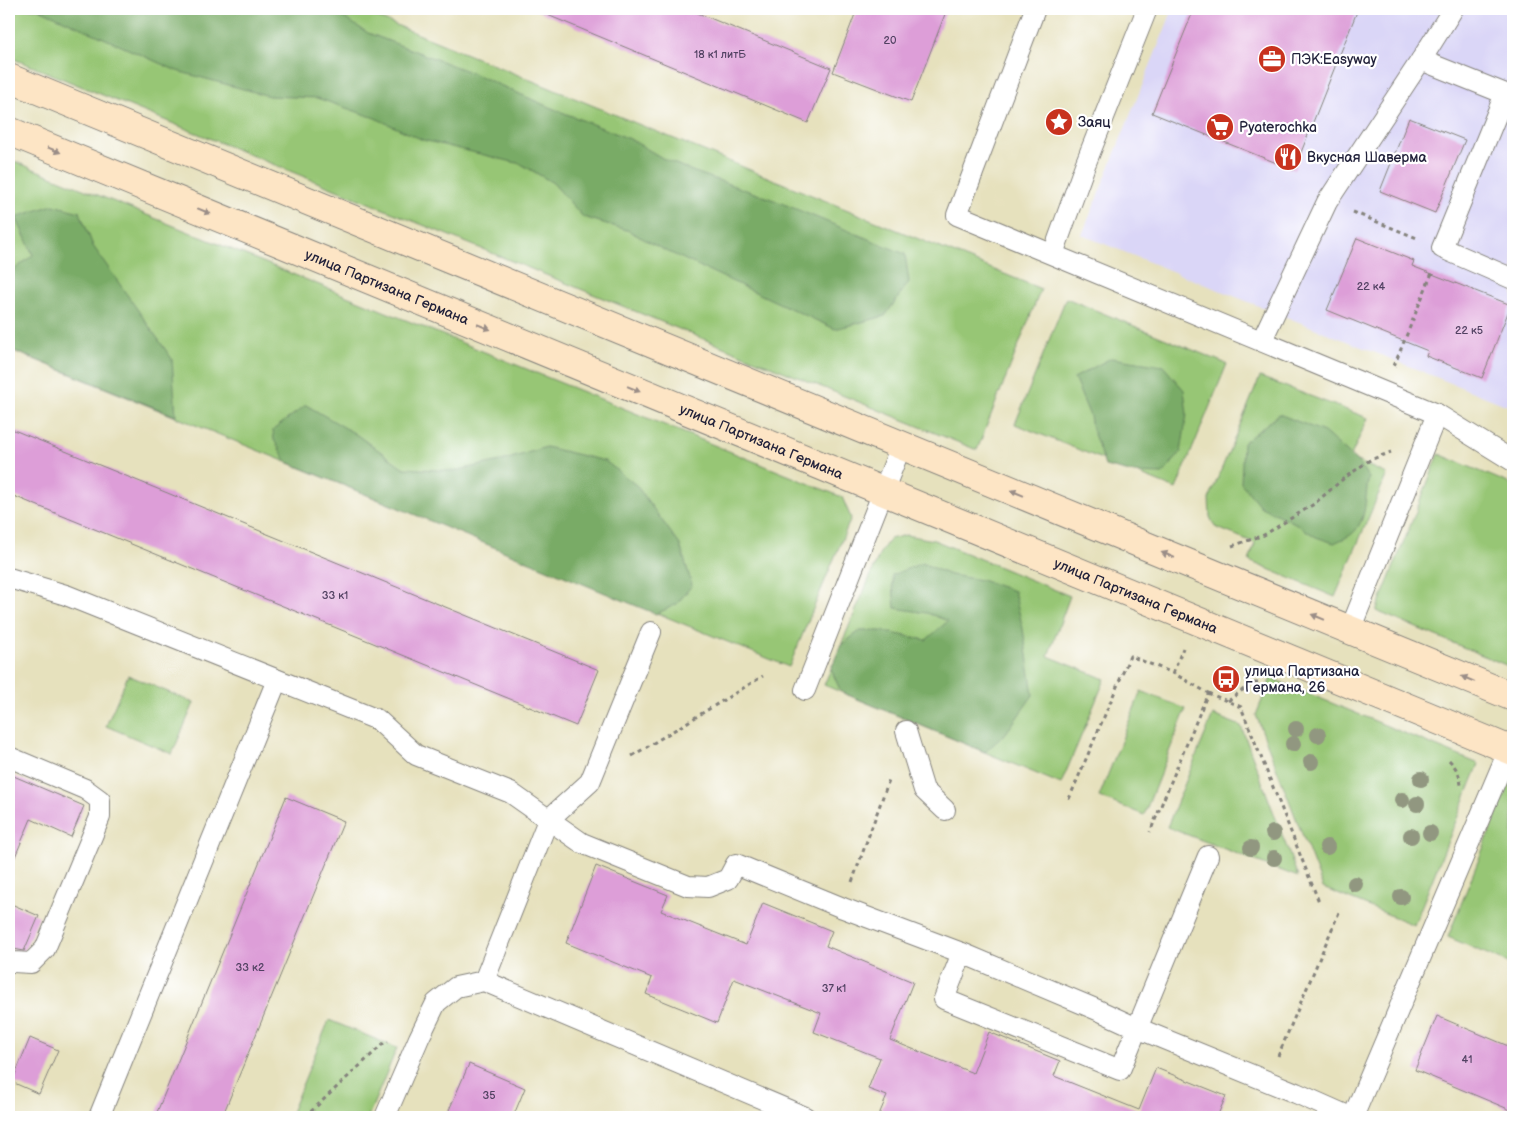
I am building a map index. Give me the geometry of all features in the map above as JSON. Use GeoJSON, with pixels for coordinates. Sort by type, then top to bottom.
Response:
{"type":"FeatureCollection","features":[{"type":"Feature","properties":{"kind":"main road"},"geometry":{"type":"LineString","coordinates":[[9,78],[1513,698]]}},
{"type":"Feature","properties":{"kind":"main road","name":"улица Партизана Германа"},"geometry":{"type":"LineString","coordinates":[[9,131],[1511,750]]}},
{"type":"Feature","properties":{"kind":"lane"},"geometry":{"type":"LineString","coordinates":[[1035,9],[958,215],[1438,414],[1513,461]]}},
{"type":"Feature","properties":{"kind":"lane"},"geometry":{"type":"LineString","coordinates":[[1053,254],[1085,165],[1147,9]]}},
{"type":"Feature","properties":{"kind":"lane"},"geometry":{"type":"LineString","coordinates":[[1262,340],[1327,202],[1453,9]]}},
{"type":"Feature","properties":{"kind":"lane"},"geometry":{"type":"LineString","coordinates":[[1421,60],[1509,96],[1442,248],[1513,279]]}},
{"type":"Feature","properties":{"kind":"lane"},"geometry":{"type":"LineString","coordinates":[[1350,630],[1438,414]]}},
{"type":"Feature","properties":{"kind":"lane"},"geometry":{"type":"LineString","coordinates":[[805,690],[901,446]]}},
{"type":"Feature","properties":{"kind":"lane"},"geometry":{"type":"LineString","coordinates":[[9,578],[66,595],[378,720],[416,755],[511,792],[582,843],[688,886],[708,886],[728,879],[736,864],[843,908],[962,953],[1351,1117],[1511,750]]}},
{"type":"Feature","properties":{"kind":"lane"},"geometry":{"type":"LineString","coordinates":[[484,981],[548,820],[590,782],[651,632]]}},
{"type":"Feature","properties":{"kind":"lane"},"geometry":{"type":"LineString","coordinates":[[99,1117],[277,680]]}},
{"type":"Feature","properties":{"kind":"lane"},"geometry":{"type":"LineString","coordinates":[[906,731],[924,790],[945,810]]}},
{"type":"Feature","properties":{"kind":"lane"},"geometry":{"type":"LineString","coordinates":[[9,756],[85,789],[100,800],[100,817],[46,949],[30,963],[9,960]]}},
{"type":"Feature","properties":{"kind":"lane"},"geometry":{"type":"LineString","coordinates":[[962,953],[944,998],[1120,1070],[1208,856]]}},
{"type":"Feature","properties":{"kind":"lane"},"geometry":{"type":"LineString","coordinates":[[385,1117],[436,1003],[456,987],[484,981],[804,1117]]}},
{"type":"Feature","properties":{"kind":"path"},"geometry":{"type":"LineString","coordinates":[[1327,202],[1442,248],[1384,392]]}},
{"type":"Feature","properties":{"kind":"path"},"geometry":{"type":"LineString","coordinates":[[1226,548],[1264,535],[1314,504],[1343,479],[1370,460],[1394,451]]}},
{"type":"Feature","properties":{"kind":"path"},"geometry":{"type":"LineString","coordinates":[[1173,673],[1186,641]]}},
{"type":"Feature","properties":{"kind":"path"},"geometry":{"type":"LineString","coordinates":[[1069,799],[1130,656],[1173,673],[1208,693],[1241,707],[1319,902]]}},
{"type":"Feature","properties":{"kind":"path"},"geometry":{"type":"LineString","coordinates":[[632,756],[763,676]]}},
{"type":"Feature","properties":{"kind":"path"},"geometry":{"type":"LineString","coordinates":[[1228,701],[1252,683],[1269,683]]}},
{"type":"Feature","properties":{"kind":"path"},"geometry":{"type":"LineString","coordinates":[[1150,832],[1208,693]]}},
{"type":"Feature","properties":{"kind":"path"},"geometry":{"type":"LineString","coordinates":[[843,908],[906,731]]}},
{"type":"Feature","properties":{"kind":"path"},"geometry":{"type":"LineString","coordinates":[[1444,755],[1454,765],[1458,773],[1461,780],[1461,794]]}},
{"type":"Feature","properties":{"kind":"path"},"geometry":{"type":"LineString","coordinates":[[1267,1081],[1340,910]]}},
{"type":"Feature","properties":{"kind":"path"},"geometry":{"type":"LineString","coordinates":[[305,1117],[384,1043],[393,1042]]}},
{"type":"Feature","properties":{"kind":"shaded area"},"geometry":{"type":"Polygon","coordinates":[[[1173,9],[1513,9],[1513,408],[1082,235],[1173,9]]]}},
{"type":"Feature","properties":{"kind":"green space"},"geometry":{"type":"Polygon","coordinates":[[[9,9],[357,9],[1041,289],[977,450],[9,57],[9,9]]]}},
{"type":"Feature","properties":{"kind":"green space"},"geometry":{"type":"Polygon","coordinates":[[[39,9],[330,9],[368,33],[475,74],[549,107],[630,139],[664,159],[692,171],[774,200],[905,254],[909,282],[885,316],[835,329],[662,249],[627,230],[583,217],[553,183],[521,164],[423,140],[375,118],[317,98],[269,96],[177,71],[39,9]]]}},
{"type":"Feature","properties":{"kind":"green space"},"geometry":{"type":"Polygon","coordinates":[[[9,159],[842,497],[851,518],[789,667],[9,349],[9,159]]]}},
{"type":"Feature","properties":{"kind":"green space"},"geometry":{"type":"Polygon","coordinates":[[[53,205],[80,212],[93,246],[172,359],[176,416],[9,349],[9,274],[33,255],[16,217],[53,205]]]}},
{"type":"Feature","properties":{"kind":"green space"},"geometry":{"type":"Polygon","coordinates":[[[1066,298],[1227,364],[1176,489],[1015,424],[1066,298]]]}},
{"type":"Feature","properties":{"kind":"green space"},"geometry":{"type":"Polygon","coordinates":[[[1111,358],[1163,366],[1184,390],[1187,414],[1181,452],[1163,474],[1134,473],[1105,466],[1092,428],[1090,416],[1074,378],[1111,358]]]}},
{"type":"Feature","properties":{"kind":"green space"},"geometry":{"type":"Polygon","coordinates":[[[1260,377],[1368,418],[1350,458],[1387,474],[1335,597],[1249,561],[1255,543],[1215,527],[1210,517],[1209,499],[1260,377]]]}},
{"type":"Feature","properties":{"kind":"green space"},"geometry":{"type":"Polygon","coordinates":[[[306,405],[354,433],[404,468],[454,471],[505,460],[546,447],[605,461],[636,485],[680,545],[692,585],[677,604],[656,614],[287,462],[274,440],[273,430],[306,405]]]}},
{"type":"Feature","properties":{"kind":"green space"},"geometry":{"type":"Polygon","coordinates":[[[1279,414],[1324,432],[1358,462],[1369,478],[1362,519],[1355,531],[1348,537],[1334,543],[1316,537],[1295,523],[1261,507],[1241,483],[1243,443],[1279,414]]]}},
{"type":"Feature","properties":{"kind":"green space"},"geometry":{"type":"Polygon","coordinates":[[[1439,454],[1513,485],[1513,668],[1376,611],[1439,454]]]}},
{"type":"Feature","properties":{"kind":"green space"},"geometry":{"type":"Polygon","coordinates":[[[906,535],[934,540],[1070,596],[1048,656],[1105,679],[1061,784],[824,685],[881,551],[890,539],[906,535]]]}},
{"type":"Feature","properties":{"kind":"green space"},"geometry":{"type":"Polygon","coordinates":[[[922,563],[950,575],[981,580],[1014,591],[1023,629],[1033,695],[1006,733],[985,752],[841,692],[831,669],[841,645],[860,631],[881,631],[926,640],[948,621],[927,613],[895,608],[892,575],[922,563]]]}},
{"type":"Feature","properties":{"kind":"green space"},"geometry":{"type":"Polygon","coordinates":[[[128,675],[194,703],[172,754],[106,726],[128,675]]]}},
{"type":"Feature","properties":{"kind":"green space"},"geometry":{"type":"Polygon","coordinates":[[[1271,678],[1479,764],[1414,925],[1323,888],[1256,715],[1271,678]]]}},
{"type":"Feature","properties":{"kind":"green space"},"geometry":{"type":"Polygon","coordinates":[[[1141,691],[1186,709],[1144,815],[1099,797],[1141,691]]]}},
{"type":"Feature","properties":{"kind":"green space"},"geometry":{"type":"Polygon","coordinates":[[[1213,715],[1241,726],[1298,877],[1167,827],[1213,715]]]}},
{"type":"Feature","properties":{"kind":"green space"},"geometry":{"type":"Polygon","coordinates":[[[1511,778],[1513,779],[1513,965],[1448,937],[1511,778]]]}},
{"type":"Feature","properties":{"kind":"green space"},"geometry":{"type":"Polygon","coordinates":[[[329,1020],[397,1048],[368,1117],[289,1117],[329,1020]]]}},
{"type":"Feature","properties":{"kind":"building"},"geometry":{"type":"Polygon","coordinates":[[[533,9],[688,9],[831,68],[808,123],[533,9]]]}},
{"type":"Feature","properties":{"kind":"building"},"geometry":{"type":"Polygon","coordinates":[[[857,9],[947,9],[911,102],[833,72],[857,9]]]}},
{"type":"Feature","properties":{"kind":"building"},"geometry":{"type":"Polygon","coordinates":[[[1194,9],[1358,9],[1294,170],[1152,113],[1194,9]]]}},
{"type":"Feature","properties":{"kind":"building"},"geometry":{"type":"Polygon","coordinates":[[[1409,118],[1465,140],[1435,213],[1380,191],[1409,118]]]}},
{"type":"Feature","properties":{"kind":"building"},"geometry":{"type":"Polygon","coordinates":[[[1357,238],[1414,261],[1412,266],[1511,305],[1482,378],[1426,356],[1428,351],[1327,310],[1357,238]]]}},
{"type":"Feature","properties":{"kind":"building"},"geometry":{"type":"Polygon","coordinates":[[[9,428],[599,670],[576,726],[9,494],[9,428]]]}},
{"type":"Feature","properties":{"kind":"building"},"geometry":{"type":"Polygon","coordinates":[[[9,774],[84,806],[71,837],[31,819],[9,871],[9,774]]]}},
{"type":"Feature","properties":{"kind":"building"},"geometry":{"type":"Polygon","coordinates":[[[286,797],[344,821],[222,1117],[155,1117],[286,797]]]}},
{"type":"Feature","properties":{"kind":"building"},"geometry":{"type":"Polygon","coordinates":[[[596,866],[668,895],[661,911],[746,945],[763,903],[832,931],[826,946],[913,982],[890,1040],[973,1073],[989,1032],[1060,1061],[1054,1076],[1139,1110],[1156,1068],[1226,1096],[1217,1117],[878,1117],[887,1096],[868,1089],[880,1058],[814,1032],[821,1013],[734,979],[717,1023],[646,994],[652,978],[566,943],[596,866]]]}},
{"type":"Feature","properties":{"kind":"building"},"geometry":{"type":"Polygon","coordinates":[[[9,903],[39,916],[24,951],[9,948],[9,903]]]}},
{"type":"Feature","properties":{"kind":"building"},"geometry":{"type":"Polygon","coordinates":[[[1437,1016],[1513,1048],[1513,1111],[1415,1070],[1437,1016]]]}},
{"type":"Feature","properties":{"kind":"building"},"geometry":{"type":"Polygon","coordinates":[[[30,1038],[58,1050],[39,1094],[12,1082],[30,1038]]]}},
{"type":"Feature","properties":{"kind":"building"},"geometry":{"type":"Polygon","coordinates":[[[469,1064],[525,1088],[513,1117],[446,1117],[469,1064]]]}},
{"type":"Feature","properties":{"kind":"place","name":"ПЭК:Easyway"},"geometry":{"type":"Point","coordinates":[1272,59]}},
{"type":"Feature","properties":{"kind":"place","name":"Заяц"},"geometry":{"type":"Point","coordinates":[1059,122]}},
{"type":"Feature","properties":{"kind":"place","name":"Pyaterochka"},"geometry":{"type":"Point","coordinates":[1220,127]}},
{"type":"Feature","properties":{"kind":"place","name":"Вкусная Шаверма"},"geometry":{"type":"Point","coordinates":[1288,157]}},
{"type":"Feature","properties":{"kind":"place","name":"улица Партизана Германа, 26"},"geometry":{"type":"Point","coordinates":[1226,679]}}]}
